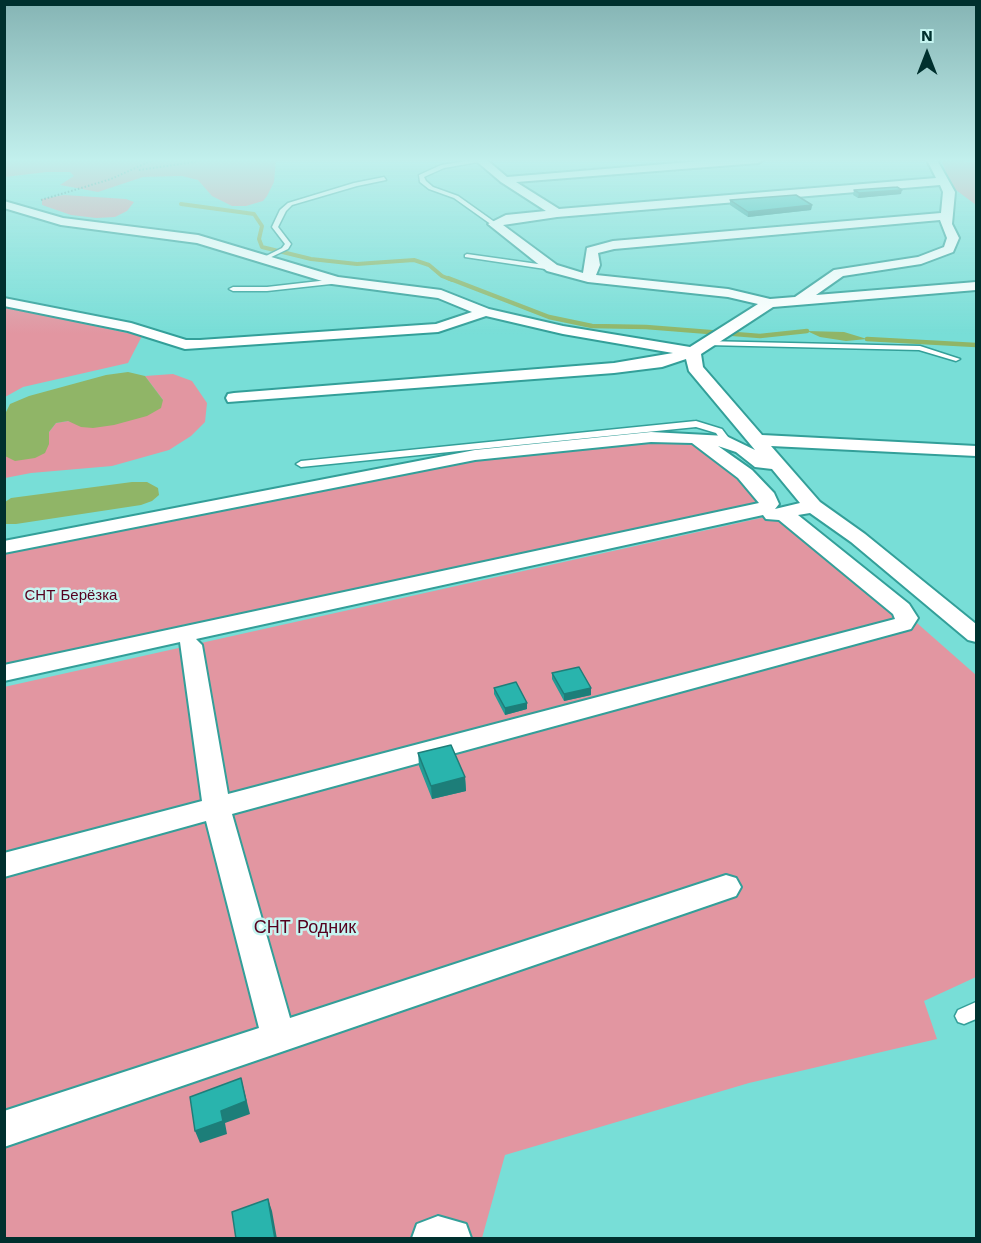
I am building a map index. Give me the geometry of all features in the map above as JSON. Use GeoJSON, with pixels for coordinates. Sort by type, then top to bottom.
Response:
{"type":"FeatureCollection","features":[{"type":"Feature","properties":{"kind":"street"},"geometry":{"type":"LineString","coordinates":[[53,218],[198,239],[261,260],[337,280],[441,294],[485,312],[563,330],[693,352]]}},
{"type":"Feature","properties":{"kind":"street"},"geometry":{"type":"LineString","coordinates":[[494,224],[514,218]]}},
{"type":"Feature","properties":{"kind":"street"},"geometry":{"type":"LineString","coordinates":[[588,278],[593,265],[591,251],[613,246],[926,218]]}},
{"type":"Feature","properties":{"kind":"street"},"geometry":{"type":"LineString","coordinates":[[799,302],[828,278],[839,273],[921,260],[949,249],[953,238],[946,224],[947,218]]}},
{"type":"Feature","properties":{"kind":"street"},"geometry":{"type":"LineString","coordinates":[[494,224],[552,268],[588,278],[728,293],[770,303],[976,286]]}},
{"type":"Feature","properties":{"kind":"street"},"geometry":{"type":"LineString","coordinates":[[4,302],[131,327],[192,345],[438,328],[485,312]]}},
{"type":"Feature","properties":{"kind":"street"},"geometry":{"type":"LineString","coordinates":[[234,398],[614,368],[662,362],[693,352],[770,303]]}},
{"type":"Feature","properties":{"kind":"street"},"geometry":{"type":"LineString","coordinates":[[693,352],[695,368],[813,506],[858,537],[976,635]]}},
{"type":"Feature","properties":{"kind":"street"},"geometry":{"type":"LineString","coordinates":[[4,547],[475,455],[651,437],[696,438],[726,441],[741,448],[761,463],[778,464]]}},
{"type":"Feature","properties":{"kind":"street"},"geometry":{"type":"LineString","coordinates":[[4,673],[764,509],[770,504],[767,497],[745,474],[696,438]]}},
{"type":"Feature","properties":{"kind":"street"},"geometry":{"type":"LineString","coordinates":[[758,440],[976,450]]}},
{"type":"Feature","properties":{"kind":"street"},"geometry":{"type":"LineString","coordinates":[[4,687],[813,506]]}},
{"type":"Feature","properties":{"kind":"street"},"geometry":{"type":"LineString","coordinates":[[4,865],[903,624],[907,618],[901,609],[783,513]]}},
{"type":"Feature","properties":{"kind":"street"},"geometry":{"type":"LineString","coordinates":[[190,645],[217,809],[279,1039]]}},
{"type":"Feature","properties":{"kind":"street"},"geometry":{"type":"LineString","coordinates":[[4,1129],[279,1039],[726,887]]}},
{"type":"Feature","properties":{"kind":"street"},"geometry":{"type":"LineString","coordinates":[[430,1239],[438,1235],[452,1239]]}},
{"type":"Feature","properties":{"kind":"lane"},"geometry":{"type":"LineString","coordinates":[[261,260],[285,249],[288,244],[275,227],[279,218]]}},
{"type":"Feature","properties":{"kind":"lane"},"geometry":{"type":"LineString","coordinates":[[486,218],[494,224]]}},
{"type":"Feature","properties":{"kind":"lane"},"geometry":{"type":"LineString","coordinates":[[467,256],[552,268]]}},
{"type":"Feature","properties":{"kind":"lane"},"geometry":{"type":"LineString","coordinates":[[233,289],[267,288],[337,280]]}},
{"type":"Feature","properties":{"kind":"lane"},"geometry":{"type":"LineString","coordinates":[[708,343],[920,348],[956,359]]}},
{"type":"Feature","properties":{"kind":"lane"},"geometry":{"type":"LineString","coordinates":[[301,464],[696,424],[718,431],[726,441]]}},
{"type":"Feature","properties":{"kind":"green space"},"geometry":{"type":"Polygon","coordinates":[[[5,307],[142,336],[128,363],[23,387],[5,397],[5,307]]]}},
{"type":"Feature","properties":{"kind":"green space"},"geometry":{"type":"Polygon","coordinates":[[[173,374],[192,381],[207,403],[205,422],[191,436],[169,450],[112,466],[31,473],[5,478],[4,448],[5,456],[49,444],[49,432],[56,423],[68,421],[78,424],[163,400],[145,376],[173,374]]]}},
{"type":"Feature","properties":{"kind":"green space","name":"СНТ Берёзка"},"geometry":{"type":"Polygon","coordinates":[[[696,438],[769,504],[5,673],[5,547],[475,455],[696,438]]]}},
{"type":"Feature","properties":{"kind":"green space","name":"СНТ Родник"},"geometry":{"type":"Polygon","coordinates":[[[783,513],[901,609],[976,675],[976,977],[924,1001],[937,1039],[749,1083],[505,1155],[482,1238],[5,1238],[4,687],[783,513]]]}},
{"type":"Feature","properties":{"kind":"shaded area"},"geometry":{"type":"Polygon","coordinates":[[[807,331],[844,332],[867,339],[846,341],[820,337],[807,331]]]}},
{"type":"Feature","properties":{"kind":"shaded area"},"geometry":{"type":"Polygon","coordinates":[[[128,372],[145,376],[163,400],[161,408],[147,416],[93,428],[81,427],[68,421],[56,423],[49,432],[49,444],[45,453],[35,458],[15,461],[5,456],[5,414],[10,404],[29,396],[106,375],[128,372]]]}},
{"type":"Feature","properties":{"kind":"shaded area"},"geometry":{"type":"Polygon","coordinates":[[[147,482],[158,488],[159,495],[152,501],[141,505],[5,524],[5,502],[11,498],[147,482]]]}},
{"type":"Feature","properties":{"kind":"building"},"geometry":{"type":"Polygon","coordinates":[[[579,667],[591,688],[564,694],[552,673],[579,667]]]}},
{"type":"Feature","properties":{"kind":"building"},"geometry":{"type":"Polygon","coordinates":[[[516,682],[527,703],[505,708],[494,688],[516,682]]]}},
{"type":"Feature","properties":{"kind":"building"},"geometry":{"type":"Polygon","coordinates":[[[451,745],[465,777],[431,786],[418,753],[451,745]]]}},
{"type":"Feature","properties":{"kind":"building"},"geometry":{"type":"Polygon","coordinates":[[[241,1078],[246,1101],[221,1111],[223,1121],[195,1131],[190,1097],[241,1078]]]}},
{"type":"Feature","properties":{"kind":"building"},"geometry":{"type":"Polygon","coordinates":[[[268,1199],[275,1239],[236,1239],[232,1212],[268,1199]]]}},
{"type":"Feature","properties":{"kind":"waterway"},"geometry":{"type":"LineString","coordinates":[[257,218],[262,226],[259,239],[262,247],[311,259],[357,264],[414,260],[429,265],[442,276],[452,280]]}},
{"type":"Feature","properties":{"kind":"waterway"},"geometry":{"type":"LineString","coordinates":[[448,278],[549,317],[592,326],[646,327],[760,336],[807,331]]}},
{"type":"Feature","properties":{"kind":"waterway"},"geometry":{"type":"LineString","coordinates":[[867,339],[976,345]]}}]}
